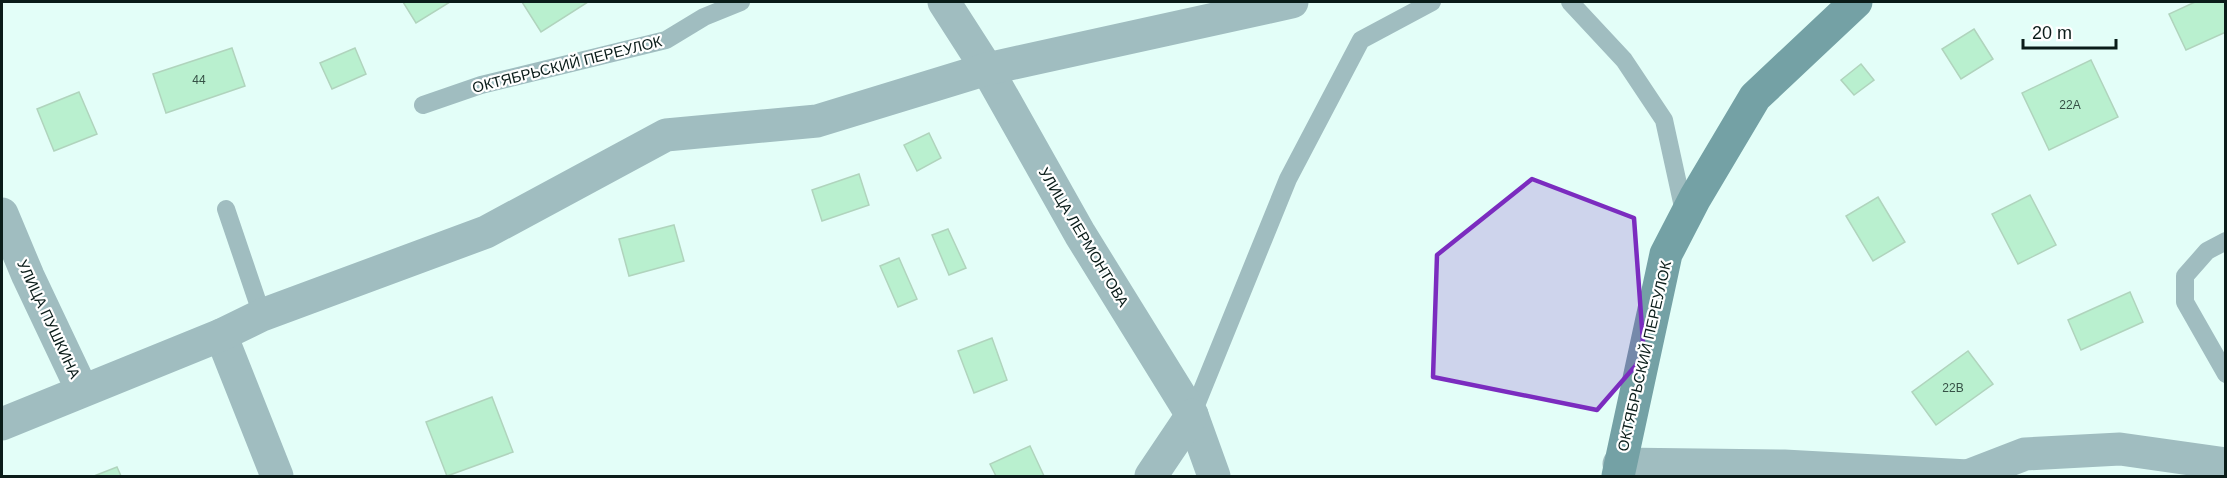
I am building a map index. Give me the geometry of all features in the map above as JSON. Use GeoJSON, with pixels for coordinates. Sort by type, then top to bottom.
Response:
{"type":"FeatureCollection","features":[{"type":"Feature","properties":{"kind":"street","name":"УЛИЦА ЛЕРМОНТОВА"},"geometry":{"type":"LineString","coordinates":[[944,2],[987,69],[1080,234],[1192,415],[1214,477]]}},
{"type":"Feature","properties":{"kind":"street"},"geometry":{"type":"LineString","coordinates":[[2,424],[220,335],[262,315],[486,232],[666,135],[817,121],[987,69],[1234,7],[1292,2]]}},
{"type":"Feature","properties":{"kind":"street","name":"ОКТЯБРЬСКИЙ ПЕРЕУЛОК"},"geometry":{"type":"LineString","coordinates":[[1856,2],[1755,97],[1666,254],[1619,470],[1797,471],[1968,477],[2025,454],[2120,449],[2226,464]]}},
{"type":"Feature","properties":{"kind":"street","name":"УЛИЦА ПУШКИНА"},"geometry":{"type":"LineString","coordinates":[[2,214],[14,276],[82,390]]}},
{"type":"Feature","properties":{"kind":"street"},"geometry":{"type":"LineString","coordinates":[[220,335],[278,477]]}},
{"type":"Feature","properties":{"kind":"street"},"geometry":{"type":"LineString","coordinates":[[1151,477],[1192,415]]}},
{"type":"Feature","properties":{"kind":"lane","name":"ОКТЯБРЬСКИЙ ПЕРЕУЛОК"},"geometry":{"type":"LineString","coordinates":[[423,105],[481,85],[666,40],[704,17],[741,2]]}},
{"type":"Feature","properties":{"kind":"lane"},"geometry":{"type":"LineString","coordinates":[[1192,415],[1288,179],[1361,40],[1432,2]]}},
{"type":"Feature","properties":{"kind":"lane"},"geometry":{"type":"LineString","coordinates":[[1570,2],[1624,60],[1664,120],[1685,218]]}},
{"type":"Feature","properties":{"kind":"lane"},"geometry":{"type":"LineString","coordinates":[[226,209],[262,315]]}},
{"type":"Feature","properties":{"kind":"lane"},"geometry":{"type":"LineString","coordinates":[[2226,242],[2206,251],[2185,276],[2185,302],[2226,374]]}},
{"type":"Feature","properties":{"kind":"highlighted area"},"geometry":{"type":"Polygon","coordinates":[[[1532,179],[1634,218],[1644,356],[1597,410],[1433,377],[1437,255],[1532,179]]]}},
{"type":"Feature","properties":{"kind":"building"},"geometry":{"type":"Polygon","coordinates":[[[403,2],[450,2],[416,23],[403,2]]]}},
{"type":"Feature","properties":{"kind":"building"},"geometry":{"type":"Polygon","coordinates":[[[522,2],[588,2],[541,32],[522,2]]]}},
{"type":"Feature","properties":{"kind":"building"},"geometry":{"type":"Polygon","coordinates":[[[2195,2],[2226,2],[2226,32],[2186,50],[2169,14],[2195,2]]]}},
{"type":"Feature","properties":{"kind":"building"},"geometry":{"type":"Polygon","coordinates":[[[1974,29],[1993,59],[1961,79],[1942,49],[1974,29]]]}},
{"type":"Feature","properties":{"kind":"building"},"geometry":{"type":"Polygon","coordinates":[[[232,48],[245,86],[166,113],[153,74],[232,48]]]}},
{"type":"Feature","properties":{"kind":"building"},"geometry":{"type":"Polygon","coordinates":[[[355,48],[366,74],[332,89],[320,63],[355,48]]]}},
{"type":"Feature","properties":{"kind":"building"},"geometry":{"type":"Polygon","coordinates":[[[2091,60],[2118,117],[2049,150],[2022,93],[2091,60]]]}},
{"type":"Feature","properties":{"kind":"building"},"geometry":{"type":"Polygon","coordinates":[[[1861,64],[1874,80],[1854,95],[1841,80],[1861,64]]]}},
{"type":"Feature","properties":{"kind":"building"},"geometry":{"type":"Polygon","coordinates":[[[79,92],[97,134],[54,151],[37,109],[79,92]]]}},
{"type":"Feature","properties":{"kind":"building"},"geometry":{"type":"Polygon","coordinates":[[[929,133],[941,158],[917,171],[904,145],[929,133]]]}},
{"type":"Feature","properties":{"kind":"building"},"geometry":{"type":"Polygon","coordinates":[[[859,174],[869,205],[822,221],[812,190],[859,174]]]}},
{"type":"Feature","properties":{"kind":"building"},"geometry":{"type":"Polygon","coordinates":[[[2030,195],[2056,245],[2018,264],[1992,214],[2030,195]]]}},
{"type":"Feature","properties":{"kind":"building"},"geometry":{"type":"Polygon","coordinates":[[[1878,197],[1905,242],[1873,261],[1846,216],[1878,197]]]}},
{"type":"Feature","properties":{"kind":"building"},"geometry":{"type":"Polygon","coordinates":[[[674,225],[684,261],[629,276],[619,239],[674,225]]]}},
{"type":"Feature","properties":{"kind":"building"},"geometry":{"type":"Polygon","coordinates":[[[948,229],[966,268],[949,275],[932,235],[948,229]]]}},
{"type":"Feature","properties":{"kind":"building"},"geometry":{"type":"Polygon","coordinates":[[[899,258],[917,299],[898,307],[880,266],[899,258]]]}},
{"type":"Feature","properties":{"kind":"building"},"geometry":{"type":"Polygon","coordinates":[[[2130,292],[2143,322],[2081,350],[2068,320],[2130,292]]]}},
{"type":"Feature","properties":{"kind":"building"},"geometry":{"type":"Polygon","coordinates":[[[992,338],[1007,380],[974,393],[958,351],[992,338]]]}},
{"type":"Feature","properties":{"kind":"building"},"geometry":{"type":"Polygon","coordinates":[[[1968,351],[1993,384],[1936,425],[1912,392],[1968,351]]]}},
{"type":"Feature","properties":{"kind":"building"},"geometry":{"type":"Polygon","coordinates":[[[492,397],[513,452],[447,476],[426,422],[492,397]]]}},
{"type":"Feature","properties":{"kind":"building"},"geometry":{"type":"Polygon","coordinates":[[[1030,446],[1044,476],[996,476],[990,464],[1030,446]]]}},
{"type":"Feature","properties":{"kind":"building"},"geometry":{"type":"Polygon","coordinates":[[[117,467],[121,476],[94,476],[117,467]]]}}]}
